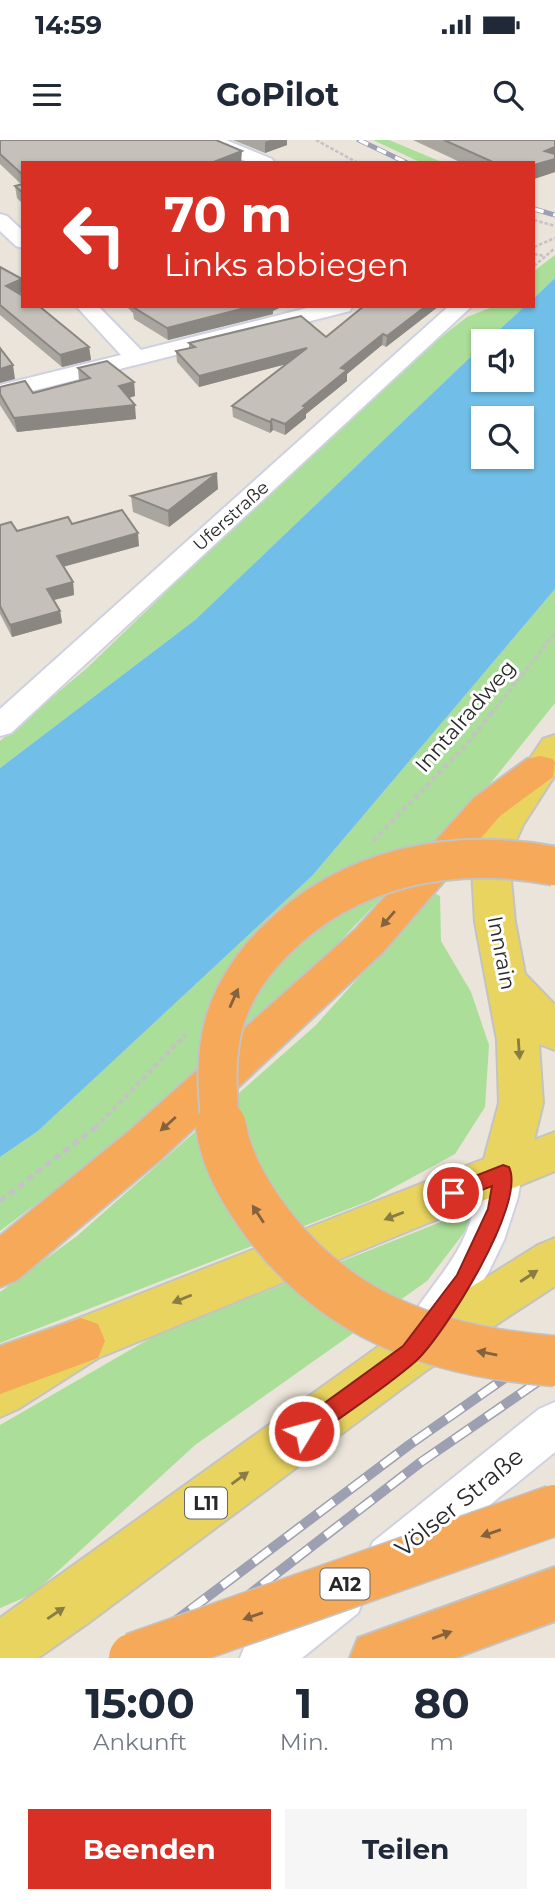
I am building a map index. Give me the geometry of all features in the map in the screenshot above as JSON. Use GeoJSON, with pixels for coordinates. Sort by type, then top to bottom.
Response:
{"type":"FeatureCollection","features":[{"type":"Feature","properties":{"kind":"highway"},"geometry":{"type":"LineString","coordinates":[[0,1265],[145,1145],[370,940],[487,807],[547,758]]}},
{"type":"Feature","properties":{"kind":"highway"},"geometry":{"type":"LineString","coordinates":[[555,866],[515,860],[440,861],[376,876],[320,902],[293,921],[251,966],[223,1023],[214,1081],[223,1144],[236,1176],[273,1236],[303,1267],[335,1293],[375,1317],[407,1331],[475,1351],[513,1358],[555,1361]]}},
{"type":"Feature","properties":{"kind":"highway"},"geometry":{"type":"LineString","coordinates":[[0,1370],[81,1341]]}},
{"type":"Feature","properties":{"kind":"highway","name":"A12"},"geometry":{"type":"LineString","coordinates":[[134,1658],[555,1510]]}},
{"type":"Feature","properties":{"kind":"highway"},"geometry":{"type":"LineString","coordinates":[[378,1658],[555,1594]]}},
{"type":"Feature","properties":{"kind":"main road","name":"Innrain"},"geometry":{"type":"LineString","coordinates":[[503,1173],[521,1103],[519,1040],[495,922],[491,870],[495,845],[506,822],[547,758]]}},
{"type":"Feature","properties":{"kind":"main road"},"geometry":{"type":"LineString","coordinates":[[508,982],[555,1033]]}},
{"type":"Feature","properties":{"kind":"main road"},"geometry":{"type":"LineString","coordinates":[[0,1392],[81,1341],[555,1151]]}},
{"type":"Feature","properties":{"kind":"main road"},"geometry":{"type":"LineString","coordinates":[[410,1353],[555,1260]]}},
{"type":"Feature","properties":{"kind":"main road","name":"L11"},"geometry":{"type":"LineString","coordinates":[[0,1651],[72,1602],[410,1353]]}},
{"type":"Feature","properties":{"kind":"street"},"geometry":{"type":"LineString","coordinates":[[211,140],[261,161]]}},
{"type":"Feature","properties":{"kind":"street"},"geometry":{"type":"LineString","coordinates":[[0,220],[21,240]]}},
{"type":"Feature","properties":{"kind":"street"},"geometry":{"type":"LineString","coordinates":[[88,308],[135,357]]}},
{"type":"Feature","properties":{"kind":"street"},"geometry":{"type":"LineString","coordinates":[[0,392],[334,308]]}},
{"type":"Feature","properties":{"kind":"street","name":"Uferstraße"},"geometry":{"type":"LineString","coordinates":[[0,726],[460,308]]}},
{"type":"Feature","properties":{"kind":"street","name":"L11"},"geometry":{"type":"LineString","coordinates":[[410,1353],[464,1282],[498,1209],[503,1173]]}},
{"type":"Feature","properties":{"kind":"street","name":"Völser Straße"},"geometry":{"type":"LineString","coordinates":[[264,1658],[555,1424]]}},
{"type":"Feature","properties":{"kind":"path"},"geometry":{"type":"LineString","coordinates":[[316,140],[354,161]]}},
{"type":"Feature","properties":{"kind":"path"},"geometry":{"type":"LineString","coordinates":[[535,220],[555,226]]}},
{"type":"Feature","properties":{"kind":"path"},"geometry":{"type":"LineString","coordinates":[[535,245],[555,237]]}},
{"type":"Feature","properties":{"kind":"path"},"geometry":{"type":"LineString","coordinates":[[535,265],[555,248]]}},
{"type":"Feature","properties":{"kind":"path"},"geometry":{"type":"LineString","coordinates":[[535,254],[544,257]]}},
{"type":"Feature","properties":{"kind":"path","name":"Inntalradweg"},"geometry":{"type":"LineString","coordinates":[[395,818],[467,744],[555,633]]}},
{"type":"Feature","properties":{"kind":"green space"},"geometry":{"type":"Polygon","coordinates":[[[373,140],[389,140],[439,161],[418,161],[373,140]]]}},
{"type":"Feature","properties":{"kind":"green space"},"geometry":{"type":"Polygon","coordinates":[[[555,255],[555,278],[535,297],[535,270],[555,255]]]}},
{"type":"Feature","properties":{"kind":"green space"},"geometry":{"type":"Polygon","coordinates":[[[490,308],[523,308],[500,329],[471,329],[471,356],[195,620],[0,768],[0,741],[87,668],[404,366],[467,317],[490,308]]]}},
{"type":"Feature","properties":{"kind":"green space"},"geometry":{"type":"Polygon","coordinates":[[[555,589],[555,703],[481,795],[337,944],[126,1137],[0,1231],[0,1157],[38,1131],[313,875],[555,589]]]}},
{"type":"Feature","properties":{"kind":"green space"},"geometry":{"type":"Polygon","coordinates":[[[434,893],[440,896],[441,941],[471,992],[489,1045],[485,1107],[455,1154],[369,1201],[0,1343],[0,1292],[77,1236],[316,1025],[434,893]]]}},
{"type":"Feature","properties":{"kind":"green space"},"geometry":{"type":"Polygon","coordinates":[[[486,1204],[427,1281],[195,1445],[33,1594],[0,1608],[0,1425],[156,1335],[486,1204]]]}},
{"type":"Feature","properties":{"kind":"water"},"geometry":{"type":"Polygon","coordinates":[[[555,278],[555,589],[313,875],[38,1131],[0,1157],[0,768],[195,620],[471,356],[471,392],[534,392],[534,329],[500,329],[523,308],[535,308],[535,297],[555,278]]]}},
{"type":"Feature","properties":{"kind":"building"},"geometry":{"type":"Polygon","coordinates":[[[0,140],[216,140],[242,151],[216,161],[21,161],[21,173],[0,154],[0,140]]]}},
{"type":"Feature","properties":{"kind":"building"},"geometry":{"type":"Polygon","coordinates":[[[444,140],[555,140],[555,147],[545,151],[555,154],[555,159],[535,165],[535,161],[491,161],[444,140]]]}},
{"type":"Feature","properties":{"kind":"building"},"geometry":{"type":"Polygon","coordinates":[[[0,267],[21,278],[6,286],[21,295],[21,308],[41,308],[89,347],[60,355],[0,305],[0,267]]]}},
{"type":"Feature","properties":{"kind":"building"},"geometry":{"type":"Polygon","coordinates":[[[135,308],[245,308],[167,328],[135,308]]]}},
{"type":"Feature","properties":{"kind":"building"},"geometry":{"type":"Polygon","coordinates":[[[362,308],[423,308],[387,336],[383,334],[341,368],[347,370],[285,424],[272,419],[270,422],[232,406],[307,348],[199,376],[176,351],[195,347],[189,343],[301,316],[326,337],[362,308]]]}},
{"type":"Feature","properties":{"kind":"building"},"geometry":{"type":"Polygon","coordinates":[[[0,348],[13,365],[0,369],[0,348]]]}},
{"type":"Feature","properties":{"kind":"building"},"geometry":{"type":"Polygon","coordinates":[[[107,361],[134,382],[119,386],[135,405],[14,418],[0,394],[0,387],[25,381],[33,393],[90,378],[78,368],[107,361]]]}},
{"type":"Feature","properties":{"kind":"building"},"geometry":{"type":"Polygon","coordinates":[[[217,473],[168,511],[131,496],[217,473]]]}},
{"type":"Feature","properties":{"kind":"building"},"geometry":{"type":"Polygon","coordinates":[[[122,510],[138,533],[57,556],[73,582],[47,589],[60,611],[10,625],[0,606],[0,525],[11,522],[17,531],[68,517],[72,524],[122,510]]]}},
{"type":"Feature","properties":{"kind":"railway"},"geometry":{"type":"LineString","coordinates":[[359,140],[403,161]]}},
{"type":"Feature","properties":{"kind":"railway"},"geometry":{"type":"LineString","coordinates":[[535,209],[555,215]]}},
{"type":"Feature","properties":{"kind":"railway"},"geometry":{"type":"LineString","coordinates":[[126,1658],[409,1445],[555,1343]]}},
{"type":"Feature","properties":{"kind":"railway"},"geometry":{"type":"LineString","coordinates":[[167,1658],[421,1462],[555,1370]]}},
{"type":"Feature","properties":{"kind":"route"},"geometry":{"type":"LineString","coordinates":[[304,1431],[410,1353],[464,1282],[498,1209],[503,1173],[453,1193]]}}]}
